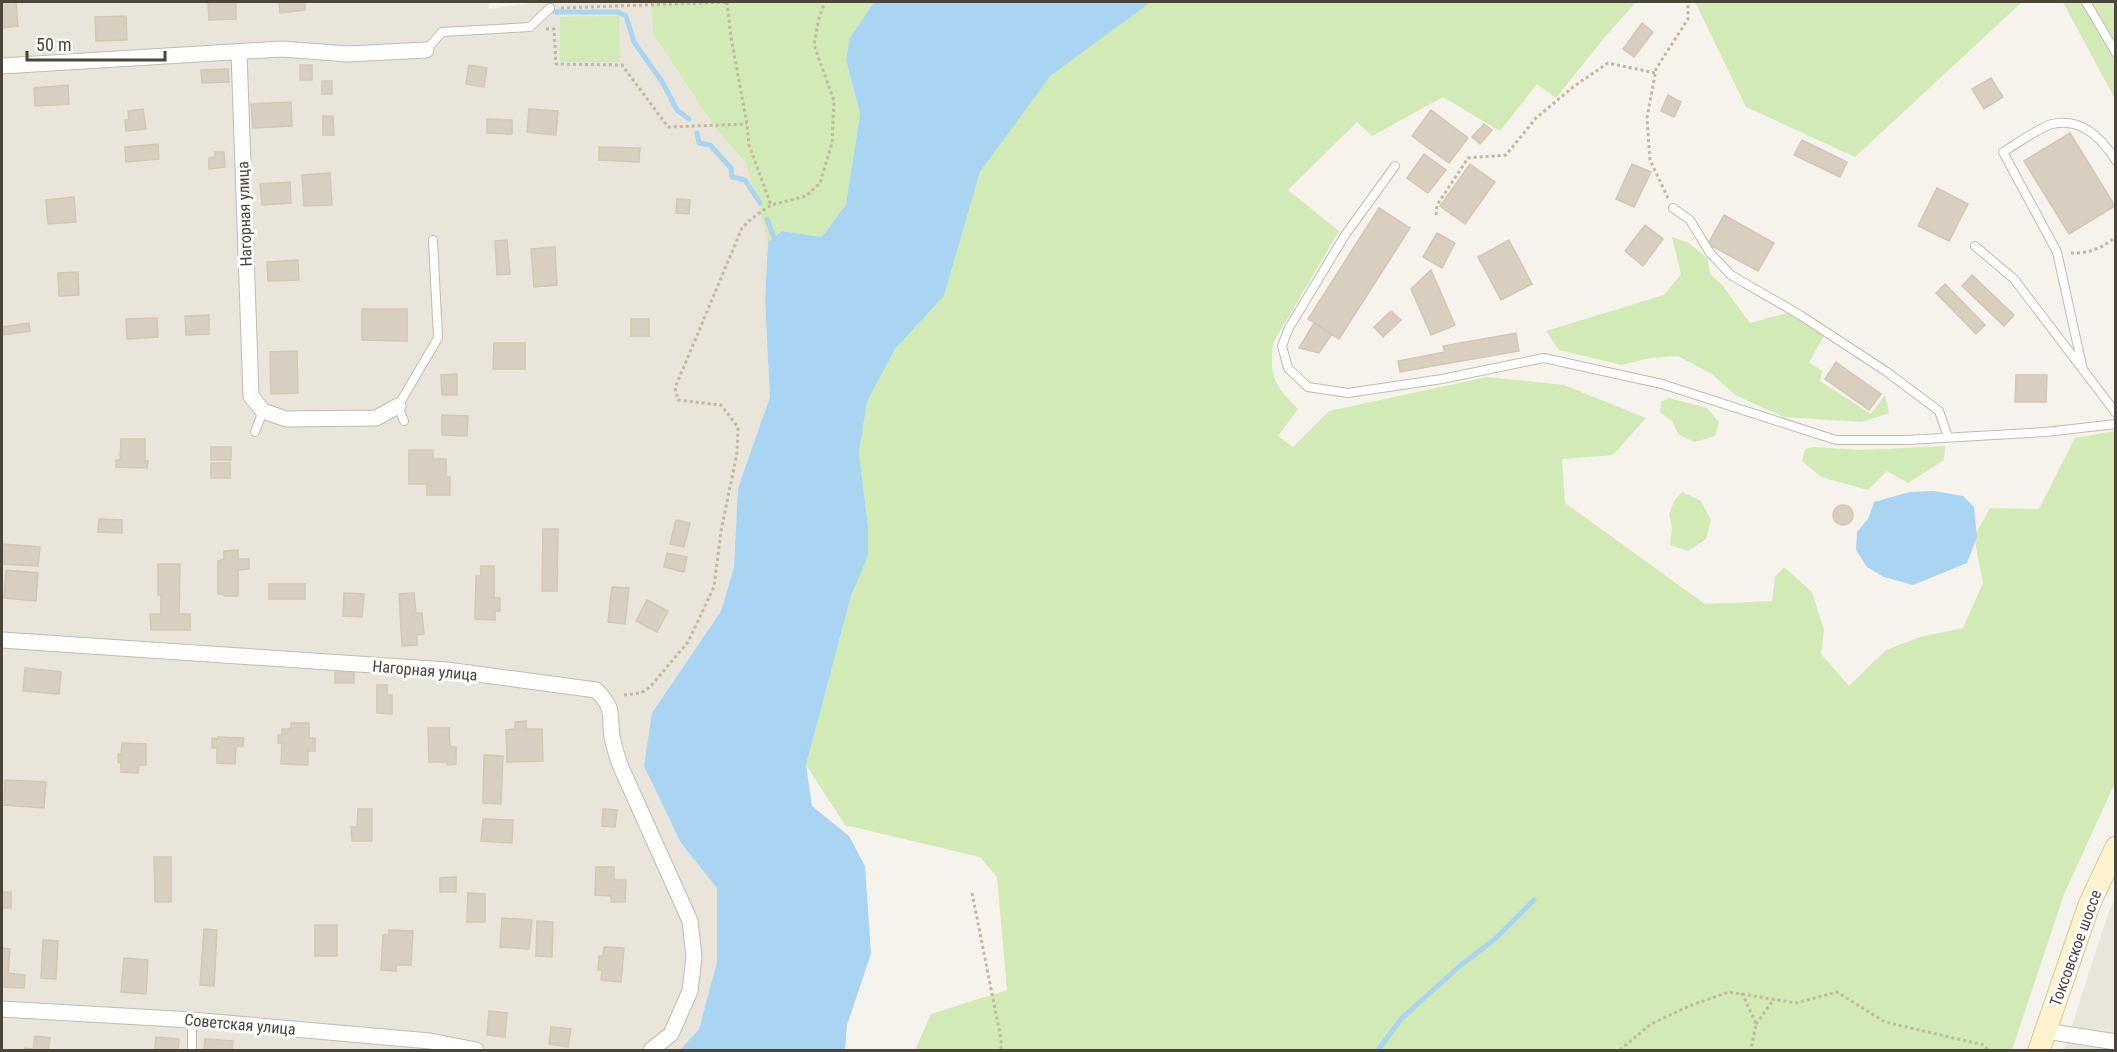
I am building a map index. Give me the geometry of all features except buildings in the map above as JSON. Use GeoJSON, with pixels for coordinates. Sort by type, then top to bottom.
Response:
{"type":"FeatureCollection","features":[{"type":"Feature","properties":{"kind":"main road","name":"Токсовское шоссе"},"geometry":{"type":"LineString","coordinates":[[2043,1041],[2089,905],[2115,847]]}},
{"type":"Feature","properties":{"kind":"street"},"geometry":{"type":"LineString","coordinates":[[2,66],[282,49],[348,54],[426,50]]}},
{"type":"Feature","properties":{"kind":"street","name":"Нагорная улица"},"geometry":{"type":"LineString","coordinates":[[238,52],[251,396],[263,411]]}},
{"type":"Feature","properties":{"kind":"street"},"geometry":{"type":"LineString","coordinates":[[263,411],[286,418],[376,418],[398,406]]}},
{"type":"Feature","properties":{"kind":"street","name":"Нагорная улица"},"geometry":{"type":"LineString","coordinates":[[2,640],[447,670],[596,690],[608,701],[612,737],[620,765],[690,921],[694,957],[690,991],[671,1034],[651,1050]]}},
{"type":"Feature","properties":{"kind":"street","name":"Советская улица"},"geometry":{"type":"LineString","coordinates":[[2,1009],[192,1020],[476,1050]]}},
{"type":"Feature","properties":{"kind":"street"},"geometry":{"type":"LineString","coordinates":[[2043,1041],[2115,1042]]}},
{"type":"Feature","properties":{"kind":"lane"},"geometry":{"type":"LineString","coordinates":[[2086,2],[2115,53]]}},
{"type":"Feature","properties":{"kind":"lane"},"geometry":{"type":"LineString","coordinates":[[426,50],[442,32],[530,27],[550,8]]}},
{"type":"Feature","properties":{"kind":"lane"},"geometry":{"type":"LineString","coordinates":[[2083,370],[2057,252],[2003,152],[2051,124],[2070,123],[2089,129],[2104,142],[2115,161]]}},
{"type":"Feature","properties":{"kind":"lane"},"geometry":{"type":"LineString","coordinates":[[1395,166],[1345,235],[1289,328],[1282,346],[1288,369],[1308,387],[1348,393],[1442,379],[1544,358],[1662,384],[1836,440],[2046,432],[2115,424]]}},
{"type":"Feature","properties":{"kind":"lane"},"geometry":{"type":"LineString","coordinates":[[1673,208],[1690,220],[1710,253],[1731,275],[1800,315],[1887,372],[1939,411],[1948,437]]}},
{"type":"Feature","properties":{"kind":"lane"},"geometry":{"type":"LineString","coordinates":[[404,421],[398,406],[438,338],[433,240]]}},
{"type":"Feature","properties":{"kind":"lane"},"geometry":{"type":"LineString","coordinates":[[1975,246],[2014,279],[2115,413]]}},
{"type":"Feature","properties":{"kind":"lane"},"geometry":{"type":"LineString","coordinates":[[255,432],[263,411]]}},
{"type":"Feature","properties":{"kind":"lane"},"geometry":{"type":"LineString","coordinates":[[192,1020],[192,1050]]}},
{"type":"Feature","properties":{"kind":"path"},"geometry":{"type":"LineString","coordinates":[[550,8],[727,2],[747,124],[748,146],[771,205]]}},
{"type":"Feature","properties":{"kind":"path"},"geometry":{"type":"LineString","coordinates":[[624,695],[641,693],[650,687],[688,642],[714,587],[721,531],[737,453],[738,427],[721,405],[678,400],[675,388],[742,228],[771,205],[806,196],[820,183],[832,143],[834,101],[814,45],[819,18],[825,2]]}},
{"type":"Feature","properties":{"kind":"path"},"geometry":{"type":"LineString","coordinates":[[1673,208],[1650,160],[1647,117],[1655,73],[1688,19],[1688,2]]}},
{"type":"Feature","properties":{"kind":"path"},"geometry":{"type":"LineString","coordinates":[[530,27],[554,29],[556,64],[621,65],[668,127],[747,124]]}},
{"type":"Feature","properties":{"kind":"path"},"geometry":{"type":"LineString","coordinates":[[1437,215],[1437,205],[1468,158],[1506,155],[1536,118],[1573,87],[1608,63],[1655,73]]}},
{"type":"Feature","properties":{"kind":"path"},"geometry":{"type":"LineString","coordinates":[[2057,252],[2079,254],[2096,249],[2115,236]]}},
{"type":"Feature","properties":{"kind":"path"},"geometry":{"type":"LineString","coordinates":[[972,893],[1001,1050]]}},
{"type":"Feature","properties":{"kind":"path"},"geometry":{"type":"LineString","coordinates":[[1620,1050],[1651,1024],[1689,1006],[1729,993],[1743,993],[1796,1003],[1836,992],[1885,1022],[1984,1045],[1988,1050]]}},
{"type":"Feature","properties":{"kind":"path"},"geometry":{"type":"LineString","coordinates":[[1743,993],[1756,1024]]}},
{"type":"Feature","properties":{"kind":"path"},"geometry":{"type":"LineString","coordinates":[[1751,1050],[1756,1024],[1774,999]]}},
{"type":"Feature","properties":{"kind":"shaded area"},"geometry":{"type":"Polygon","coordinates":[[[2,2],[489,2],[489,9],[537,2],[651,2],[653,34],[716,129],[746,163],[768,242],[765,301],[770,397],[738,488],[734,567],[721,611],[652,713],[681,843],[717,887],[717,962],[699,1029],[680,1050],[2,1050],[2,2]]]}},
{"type":"Feature","properties":{"kind":"shaded area"},"geometry":{"type":"Polygon","coordinates":[[[2115,898],[2115,1050],[2064,1050],[2109,911],[2115,898]]]}},
{"type":"Feature","properties":{"kind":"green space"},"geometry":{"type":"Polygon","coordinates":[[[651,2],[874,2],[850,38],[846,60],[860,114],[846,204],[822,237],[782,231],[768,242],[746,163],[716,129],[653,34],[651,2]]]}},
{"type":"Feature","properties":{"kind":"green space"},"geometry":{"type":"Polygon","coordinates":[[[1015,2],[1636,2],[1556,98],[1537,84],[1500,131],[1443,97],[1372,136],[1357,122],[1288,190],[1339,231],[1273,343],[1272,364],[1275,380],[1298,409],[1278,436],[1293,447],[1329,411],[1487,377],[1564,385],[1646,418],[1613,455],[1562,459],[1565,503],[1705,604],[1772,601],[1775,577],[1784,567],[1812,592],[1824,630],[1821,654],[1849,686],[1886,650],[1920,637],[1963,628],[1983,583],[1974,537],[1990,508],[2039,509],[2075,438],[2115,431],[2115,783],[2064,894],[2012,1050],[915,1050],[931,1014],[1007,990],[997,877],[980,857],[845,825],[806,765],[851,596],[868,556],[868,525],[859,453],[867,402],[895,349],[944,296],[980,172],[1049,76],[1015,2]]]}},
{"type":"Feature","properties":{"kind":"green space"},"geometry":{"type":"Polygon","coordinates":[[[1695,2],[2022,2],[1855,157],[1746,107],[1695,2]]]}},
{"type":"Feature","properties":{"kind":"green space"},"geometry":{"type":"Polygon","coordinates":[[[2063,2],[2115,2],[2115,99],[2063,2]]]}},
{"type":"Feature","properties":{"kind":"green space"},"geometry":{"type":"Polygon","coordinates":[[[619,16],[620,62],[560,62],[560,17],[619,16]]]}},
{"type":"Feature","properties":{"kind":"green space"},"geometry":{"type":"Polygon","coordinates":[[[1672,237],[1689,243],[1708,259],[1710,274],[1722,285],[1750,323],[1787,313],[1824,336],[1809,362],[1822,371],[1820,381],[1871,414],[1885,395],[1889,413],[1862,422],[1784,417],[1735,395],[1712,374],[1678,356],[1650,358],[1622,365],[1559,350],[1546,331],[1664,295],[1681,274],[1672,237]]]}},
{"type":"Feature","properties":{"kind":"green space"},"geometry":{"type":"Polygon","coordinates":[[[1669,398],[1707,408],[1719,422],[1715,436],[1695,442],[1679,435],[1672,421],[1660,412],[1661,402],[1669,398]]]}},
{"type":"Feature","properties":{"kind":"green space"},"geometry":{"type":"Polygon","coordinates":[[[1945,446],[1944,460],[1908,483],[1887,471],[1868,490],[1821,477],[1802,461],[1805,449],[1814,447],[1861,450],[1945,446]]]}},
{"type":"Feature","properties":{"kind":"green space"},"geometry":{"type":"Polygon","coordinates":[[[1682,492],[1701,501],[1711,520],[1706,539],[1688,551],[1670,545],[1672,528],[1669,514],[1674,501],[1682,492]]]}},
{"type":"Feature","properties":{"kind":"water"},"geometry":{"type":"Polygon","coordinates":[[[874,2],[1151,2],[1050,76],[980,172],[944,296],[895,349],[867,402],[859,453],[868,525],[868,556],[851,596],[806,765],[812,806],[849,836],[865,866],[871,954],[847,1025],[845,1050],[680,1050],[699,1029],[717,962],[717,888],[681,843],[644,766],[652,713],[721,611],[734,567],[738,488],[770,397],[765,301],[768,242],[782,231],[822,237],[846,204],[860,114],[846,60],[850,38],[874,2]]]}},
{"type":"Feature","properties":{"kind":"water"},"geometry":{"type":"Polygon","coordinates":[[[1934,491],[1963,496],[1974,507],[1977,537],[1967,563],[1913,585],[1884,577],[1867,567],[1856,550],[1857,532],[1868,519],[1874,502],[1910,492],[1934,491]]]}},
{"type":"Feature","properties":{"kind":"waterway"},"geometry":{"type":"LineString","coordinates":[[555,12],[618,12],[626,16],[634,42],[663,83],[677,110],[689,119]]}},
{"type":"Feature","properties":{"kind":"waterway"},"geometry":{"type":"LineString","coordinates":[[697,133],[699,143],[710,145],[731,168],[732,177],[745,180],[760,203]]}},
{"type":"Feature","properties":{"kind":"waterway"},"geometry":{"type":"LineString","coordinates":[[767,219],[774,238]]}},
{"type":"Feature","properties":{"kind":"waterway"},"geometry":{"type":"LineString","coordinates":[[1378,1050],[1402,1018],[1461,965],[1495,939],[1534,900]]}}]}
